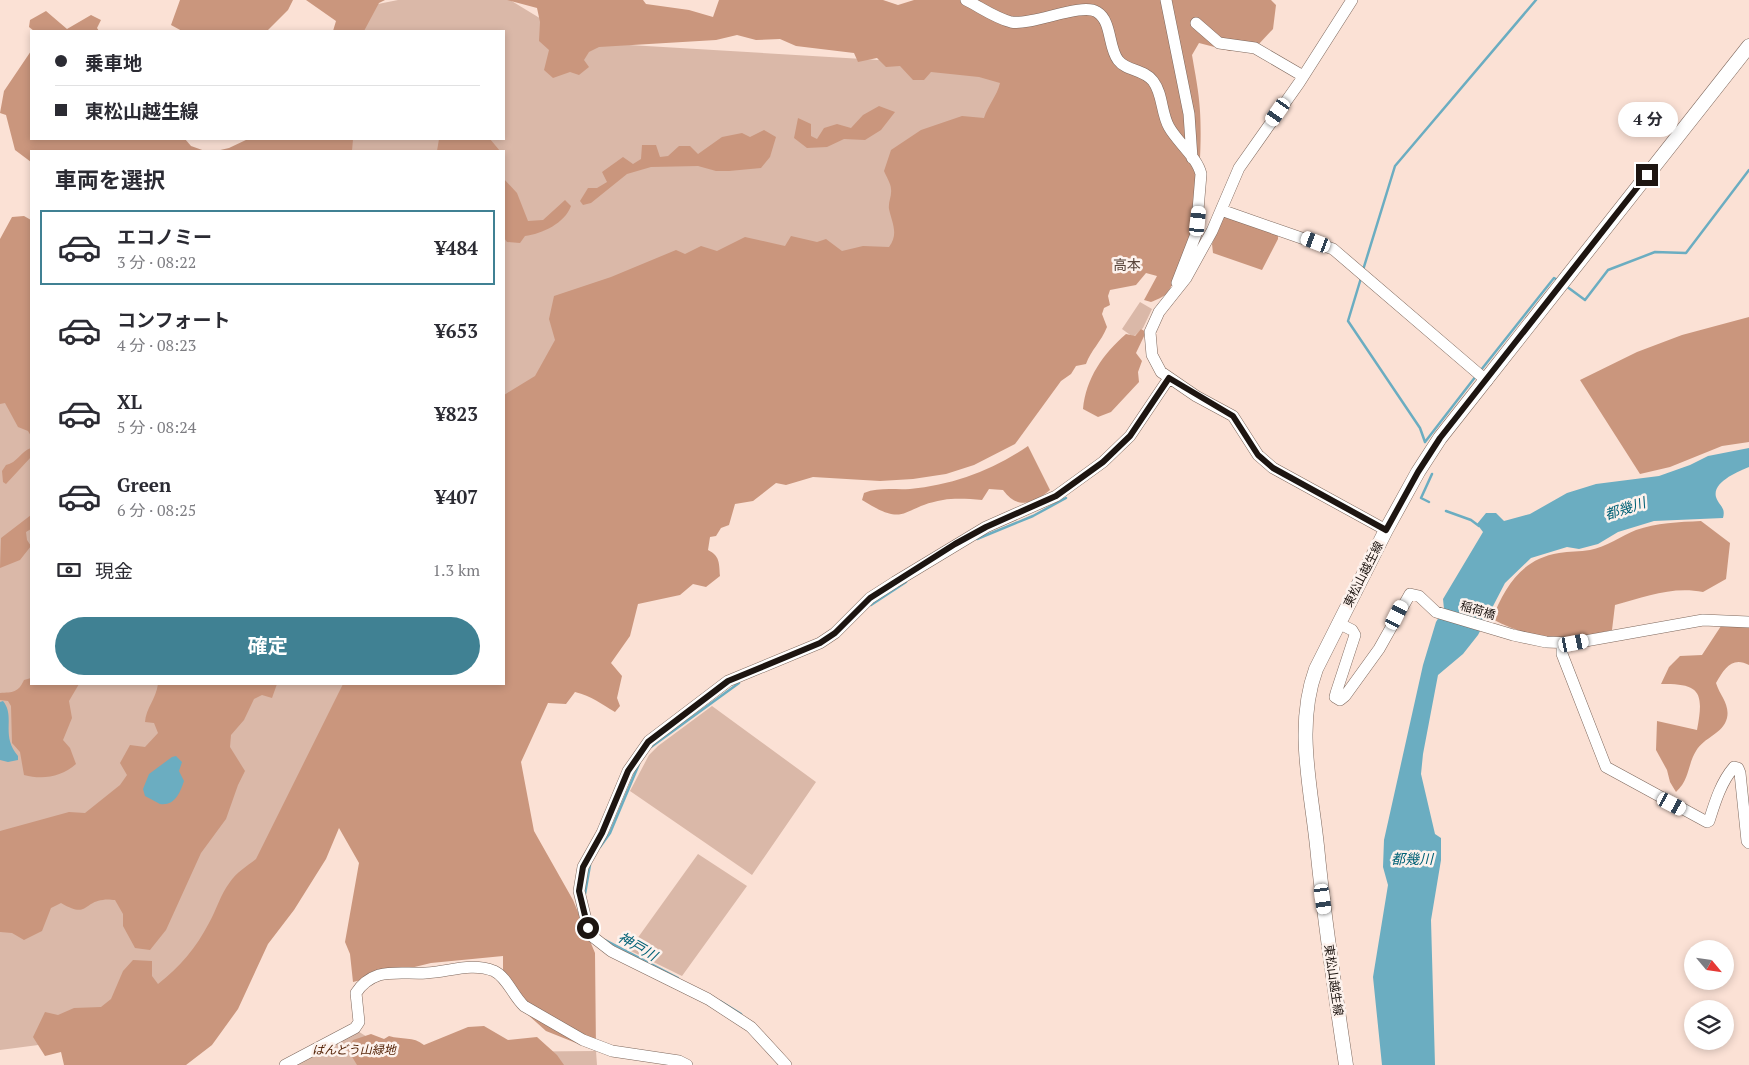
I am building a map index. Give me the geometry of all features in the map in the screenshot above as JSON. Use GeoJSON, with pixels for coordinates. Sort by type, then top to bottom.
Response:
{"type":"FeatureCollection","features":[{"type":"Feature","properties":{"kind":"main road","name":"東松山越生線"},"geometry":{"type":"LineString","coordinates":[[1346,1065],[1318,862],[1305,724],[1310,685],[1338,623],[1386,530],[1418,472],[1436,445],[1749,46]]}},
{"type":"Feature","properties":{"kind":"street"},"geometry":{"type":"LineString","coordinates":[[966,0],[1011,22],[1026,22],[1085,9],[1096,11],[1104,20],[1118,60],[1125,66],[1142,72],[1152,80],[1158,89],[1168,126],[1199,166],[1201,174],[1196,234],[1181,270],[1176,290]]}},
{"type":"Feature","properties":{"kind":"street"},"geometry":{"type":"LineString","coordinates":[[1166,0],[1188,114],[1192,158]]}},
{"type":"Feature","properties":{"kind":"street"},"geometry":{"type":"LineString","coordinates":[[1352,0],[1303,76],[1239,168],[1203,249],[1160,312],[1149,339],[1156,364],[1169,378],[1233,416],[1258,455],[1273,468],[1386,530]]}},
{"type":"Feature","properties":{"kind":"street"},"geometry":{"type":"LineString","coordinates":[[1196,24],[1219,43],[1261,50],[1303,76]]}},
{"type":"Feature","properties":{"kind":"street"},"geometry":{"type":"LineString","coordinates":[[1221,210],[1334,249],[1487,381]]}},
{"type":"Feature","properties":{"kind":"street"},"geometry":{"type":"LineString","coordinates":[[786,1065],[751,1027],[708,999],[611,951],[593,937],[588,928],[579,891],[583,867],[602,833],[628,771],[648,742],[728,681],[820,643],[835,633],[870,598],[895,582],[986,527],[1056,496],[1103,462],[1130,436],[1169,378]]}},
{"type":"Feature","properties":{"kind":"street","name":"稲荷橋"},"geometry":{"type":"LineString","coordinates":[[1338,623],[1352,630],[1355,635],[1335,697],[1340,700],[1346,696],[1380,649],[1409,595],[1416,594],[1436,612],[1513,635],[1562,643],[1574,643],[1703,620],[1749,622]]}},
{"type":"Feature","properties":{"kind":"street"},"geometry":{"type":"LineString","coordinates":[[1562,643],[1562,654],[1606,767],[1706,822],[1710,821],[1722,786],[1732,769],[1738,768],[1749,843]]}},
{"type":"Feature","properties":{"kind":"street"},"geometry":{"type":"LineString","coordinates":[[285,1065],[356,1028],[359,1022],[356,994],[368,981],[386,974],[427,973],[462,967],[487,969],[502,977],[517,1000],[524,1006],[583,1040],[612,1051],[679,1061],[687,1065]]}},
{"type":"Feature","properties":{"kind":"green space"},"geometry":{"type":"Polygon","coordinates":[[[180,0],[293,0],[288,10],[268,30],[180,30],[171,25],[180,0]]]}},
{"type":"Feature","properties":{"kind":"green space"},"geometry":{"type":"Polygon","coordinates":[[[306,0],[385,0],[379,3],[365,30],[333,30],[336,21],[306,0]]]}},
{"type":"Feature","properties":{"kind":"green space"},"geometry":{"type":"Polygon","coordinates":[[[398,0],[510,0],[579,42],[997,67],[1010,114],[911,254],[505,449],[505,150],[278,150],[285,140],[505,140],[505,30],[357,30],[373,5],[398,0]]]}},
{"type":"Feature","properties":{"kind":"green space"},"geometry":{"type":"Polygon","coordinates":[[[507,0],[643,0],[646,4],[689,10],[713,17],[719,0],[883,0],[898,5],[914,0],[1271,0],[1276,5],[1273,29],[1257,46],[1230,51],[1199,43],[1192,55],[1200,111],[1199,179],[1196,205],[1185,254],[1177,275],[1167,293],[1151,302],[1144,300],[1157,276],[1146,273],[1136,285],[1110,290],[1108,296],[1110,305],[1104,308],[1102,314],[1107,327],[1086,364],[1076,366],[1071,374],[1061,381],[1015,444],[974,465],[946,474],[880,481],[813,477],[786,485],[776,483],[753,501],[735,504],[729,525],[721,528],[716,536],[710,537],[708,550],[717,557],[720,576],[706,587],[693,584],[680,595],[638,604],[630,636],[611,663],[622,676],[617,698],[620,706],[615,712],[591,698],[575,692],[566,704],[548,703],[521,762],[534,831],[573,900],[595,953],[596,1051],[546,1031],[527,1014],[503,973],[503,956],[431,963],[353,982],[350,954],[345,942],[359,863],[339,828],[326,859],[294,910],[268,944],[238,1009],[212,1045],[186,1065],[64,1065],[61,1052],[45,1056],[33,1037],[45,1012],[58,1015],[74,1008],[101,1007],[111,999],[123,971],[133,960],[152,961],[152,976],[158,984],[180,964],[204,932],[230,882],[256,859],[343,685],[505,685],[505,394],[535,376],[555,340],[549,319],[554,296],[611,277],[676,250],[685,254],[701,246],[717,251],[745,237],[785,246],[791,236],[817,242],[826,239],[842,251],[863,246],[889,247],[894,238],[889,209],[891,187],[884,171],[891,150],[921,130],[962,116],[984,118],[1000,83],[979,77],[931,72],[924,80],[913,80],[900,66],[886,67],[877,58],[858,62],[854,53],[796,46],[780,39],[756,40],[737,35],[716,40],[599,47],[589,52],[584,60],[589,67],[579,75],[570,72],[553,78],[544,70],[549,50],[539,41],[540,22],[537,8],[507,0]]]}},
{"type":"Feature","properties":{"kind":"green space"},"geometry":{"type":"Polygon","coordinates":[[[46,11],[67,29],[91,15],[101,20],[97,28],[98,30],[33,30],[29,27],[30,20],[46,11]]]}},
{"type":"Feature","properties":{"kind":"green space"},"geometry":{"type":"Polygon","coordinates":[[[30,52],[30,140],[186,140],[191,146],[202,150],[30,150],[30,161],[15,150],[6,115],[0,113],[4,91],[30,52]]]}},
{"type":"Feature","properties":{"kind":"green space"},"geometry":{"type":"Polygon","coordinates":[[[879,106],[895,112],[881,130],[865,140],[844,139],[827,147],[807,148],[794,138],[798,118],[811,124],[811,136],[817,139],[824,128],[837,124],[851,128],[863,115],[879,106]]]}},
{"type":"Feature","properties":{"kind":"green space"},"geometry":{"type":"Polygon","coordinates":[[[764,130],[776,137],[770,157],[761,168],[716,171],[698,166],[651,167],[627,174],[591,203],[583,205],[580,201],[588,188],[597,188],[607,182],[602,172],[623,157],[633,164],[641,159],[642,145],[656,145],[660,157],[668,156],[679,146],[690,146],[698,154],[722,137],[742,133],[750,137],[764,130]]]}},
{"type":"Feature","properties":{"kind":"green space"},"geometry":{"type":"Polygon","coordinates":[[[246,140],[353,140],[352,150],[220,150],[246,140]]]}},
{"type":"Feature","properties":{"kind":"green space"},"geometry":{"type":"Polygon","coordinates":[[[439,140],[491,140],[499,150],[437,150],[439,140]]]}},
{"type":"Feature","properties":{"kind":"green space"},"geometry":{"type":"Polygon","coordinates":[[[505,180],[517,193],[528,221],[543,220],[565,200],[571,206],[564,218],[552,227],[539,233],[525,236],[520,243],[507,242],[505,239],[505,180]]]}},
{"type":"Feature","properties":{"kind":"green space"},"geometry":{"type":"Polygon","coordinates":[[[24,216],[30,219],[30,434],[28,431],[18,427],[5,403],[0,404],[0,239],[12,217],[24,216]]]}},
{"type":"Feature","properties":{"kind":"green space"},"geometry":{"type":"Polygon","coordinates":[[[1224,216],[1278,233],[1278,239],[1262,270],[1213,253],[1212,244],[1224,216]]]}},
{"type":"Feature","properties":{"kind":"green space"},"geometry":{"type":"Polygon","coordinates":[[[1140,302],[1152,309],[1143,328],[1133,337],[1122,329],[1140,302]]]}},
{"type":"Feature","properties":{"kind":"green space"},"geometry":{"type":"Polygon","coordinates":[[[1749,317],[1749,442],[1722,446],[1670,467],[1640,474],[1580,380],[1637,352],[1682,335],[1749,317]]]}},
{"type":"Feature","properties":{"kind":"green space"},"geometry":{"type":"Polygon","coordinates":[[[1141,329],[1146,332],[1136,353],[1142,361],[1138,372],[1139,382],[1111,412],[1098,417],[1083,409],[1088,387],[1103,358],[1126,334],[1135,336],[1141,329]]]}},
{"type":"Feature","properties":{"kind":"green space"},"geometry":{"type":"Polygon","coordinates":[[[30,333],[30,685],[349,685],[184,1026],[0,1050],[0,345],[30,333]]]}},
{"type":"Feature","properties":{"kind":"green space"},"geometry":{"type":"Polygon","coordinates":[[[1028,446],[1050,490],[1038,499],[1026,503],[1014,500],[1003,490],[989,489],[982,500],[943,500],[897,515],[877,509],[862,500],[864,493],[870,491],[926,487],[957,480],[987,469],[1028,446]]]}},
{"type":"Feature","properties":{"kind":"green space"},"geometry":{"type":"Polygon","coordinates":[[[30,449],[30,458],[6,484],[3,482],[2,471],[6,465],[13,462],[30,449]]]}},
{"type":"Feature","properties":{"kind":"green space"},"geometry":{"type":"Polygon","coordinates":[[[30,516],[30,530],[26,532],[30,547],[20,560],[0,568],[1,538],[30,516]]]}},
{"type":"Feature","properties":{"kind":"green space"},"geometry":{"type":"Polygon","coordinates":[[[1701,521],[1730,543],[1726,579],[1703,592],[1669,591],[1615,605],[1612,630],[1595,634],[1565,637],[1537,635],[1508,627],[1492,619],[1503,596],[1516,576],[1534,561],[1559,553],[1596,549],[1630,532],[1652,526],[1701,521]]]}},
{"type":"Feature","properties":{"kind":"green space"},"geometry":{"type":"Polygon","coordinates":[[[1721,626],[1749,626],[1749,665],[1738,662],[1729,665],[1716,683],[1726,704],[1727,718],[1718,732],[1699,746],[1684,782],[1676,792],[1656,750],[1657,721],[1697,730],[1700,707],[1699,699],[1697,693],[1692,688],[1674,684],[1661,684],[1669,667],[1680,656],[1702,655],[1721,626]]]}},
{"type":"Feature","properties":{"kind":"green space"},"geometry":{"type":"Polygon","coordinates":[[[30,678],[30,685],[78,685],[69,701],[72,718],[63,740],[70,748],[76,764],[58,775],[38,777],[24,775],[20,752],[12,743],[11,706],[8,701],[0,700],[0,693],[15,691],[24,680],[30,678]]]}},
{"type":"Feature","properties":{"kind":"green space"},"geometry":{"type":"Polygon","coordinates":[[[158,685],[277,685],[272,698],[262,695],[254,699],[244,720],[231,735],[230,747],[245,771],[226,819],[201,853],[166,930],[150,950],[135,948],[123,926],[123,914],[115,900],[106,900],[97,901],[81,910],[70,908],[61,903],[51,908],[42,931],[24,940],[12,933],[0,932],[0,831],[69,812],[85,813],[120,785],[127,775],[120,763],[130,745],[145,747],[158,733],[154,723],[145,722],[158,685]]]}},
{"type":"Feature","properties":{"kind":"green space"},"geometry":{"type":"Polygon","coordinates":[[[712,706],[816,782],[752,875],[630,791],[649,755],[658,746],[712,706]]]}},
{"type":"Feature","properties":{"kind":"green space"},"geometry":{"type":"Polygon","coordinates":[[[698,854],[747,886],[682,976],[629,950],[698,854]]]}},
{"type":"Feature","properties":{"kind":"green space"},"geometry":{"type":"Polygon","coordinates":[[[484,1026],[508,1040],[537,1037],[557,1055],[564,1065],[357,1065],[348,1050],[353,1040],[371,1034],[384,1039],[389,1036],[412,1039],[424,1045],[468,1027],[484,1026]]]}},
{"type":"Feature","properties":{"kind":"green space","name":"ばんどう山緑地"},"geometry":{"type":"Polygon","coordinates":[[[356,1030],[393,1053],[596,1051],[597,1065],[291,1065],[356,1030]]]}},
{"type":"Feature","properties":{"kind":"water","name":"都幾川"},"geometry":{"type":"Polygon","coordinates":[[[1749,448],[1749,467],[1727,478],[1718,487],[1716,492],[1717,500],[1724,511],[1723,518],[1654,521],[1618,532],[1598,544],[1579,549],[1567,547],[1531,558],[1505,583],[1478,635],[1463,654],[1438,675],[1421,774],[1435,834],[1441,838],[1441,860],[1431,920],[1435,1065],[1382,1065],[1373,977],[1388,885],[1383,867],[1384,840],[1423,665],[1436,622],[1444,609],[1443,599],[1483,532],[1477,524],[1486,513],[1496,513],[1504,521],[1530,514],[1567,493],[1596,484],[1659,476],[1690,465],[1708,456],[1749,448]]]}},
{"type":"Feature","properties":{"kind":"water"},"geometry":{"type":"Polygon","coordinates":[[[3,701],[7,707],[10,741],[18,756],[18,760],[8,762],[0,760],[0,702],[3,701]]]}},
{"type":"Feature","properties":{"kind":"water"},"geometry":{"type":"Polygon","coordinates":[[[176,756],[182,762],[179,771],[184,781],[176,798],[170,803],[160,804],[145,796],[143,789],[149,774],[176,756]]]}},
{"type":"Feature","properties":{"kind":"waterway"},"geometry":{"type":"LineString","coordinates":[[1363,270],[1395,166],[1536,0]]}},
{"type":"Feature","properties":{"kind":"waterway"},"geometry":{"type":"LineString","coordinates":[[1566,286],[1585,300],[1608,270],[1655,252],[1686,253],[1749,170]]}},
{"type":"Feature","properties":{"kind":"waterway"},"geometry":{"type":"LineString","coordinates":[[1361,278],[1348,321],[1420,428],[1425,442]]}},
{"type":"Feature","properties":{"kind":"waterway"},"geometry":{"type":"LineString","coordinates":[[1481,370],[1554,278],[1558,280]]}},
{"type":"Feature","properties":{"kind":"waterway"},"geometry":{"type":"LineString","coordinates":[[1425,442],[1476,376]]}},
{"type":"Feature","properties":{"kind":"waterway"},"geometry":{"type":"LineString","coordinates":[[1429,502],[1421,498],[1432,474]]}},
{"type":"Feature","properties":{"kind":"waterway","name":"神戸川"},"geometry":{"type":"LineString","coordinates":[[977,539],[1033,516],[1066,498]]}},
{"type":"Feature","properties":{"kind":"waterway"},"geometry":{"type":"LineString","coordinates":[[1446,511],[1471,520],[1479,526]]}},
{"type":"Feature","properties":{"kind":"waterway","name":"神戸川"},"geometry":{"type":"LineString","coordinates":[[871,605],[906,582]]}},
{"type":"Feature","properties":{"kind":"waterway","name":"神戸川"},"geometry":{"type":"LineString","coordinates":[[651,747],[739,683]]}},
{"type":"Feature","properties":{"kind":"waterway","name":"神戸川"},"geometry":{"type":"LineString","coordinates":[[600,847],[610,833],[639,764]]}},
{"type":"Feature","properties":{"kind":"waterway","name":"神戸川"},"geometry":{"type":"LineString","coordinates":[[585,894],[590,865]]}},
{"type":"Feature","properties":{"kind":"waterway","name":"神戸川"},"geometry":{"type":"LineString","coordinates":[[605,940],[678,978]]}},
{"type":"Feature","properties":{"kind":"waterway","name":"神戸川"},"geometry":{"type":"LineString","coordinates":[[720,1001],[741,1014]]}},
{"type":"Feature","properties":{"kind":"district","name":"高本"},"geometry":{"type":"Point","coordinates":[1127,264]}},
{"type":"Feature","properties":{"kind":"route"},"geometry":{"type":"LineString","coordinates":[[588,928],[580,903],[579,891],[583,867],[602,833],[628,771],[648,742],[728,681],[820,643],[835,633],[870,598],[955,544],[986,527],[1017,515],[1056,496],[1103,462],[1130,436],[1148,413],[1166,386],[1169,378],[1179,386],[1233,416],[1238,421],[1258,455],[1273,468],[1386,530],[1418,472],[1440,438],[1487,381],[1647,175]]}}]}
